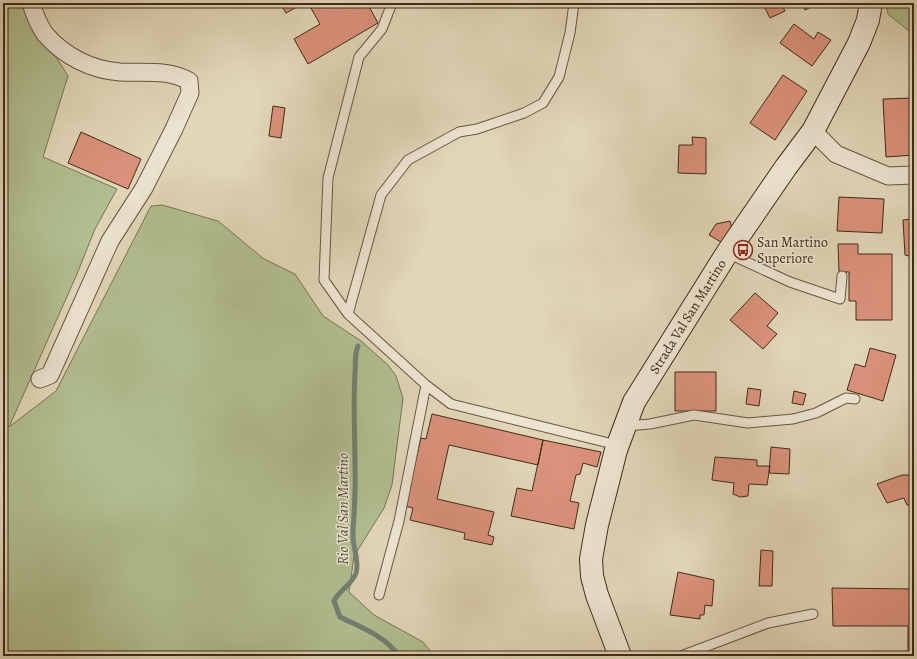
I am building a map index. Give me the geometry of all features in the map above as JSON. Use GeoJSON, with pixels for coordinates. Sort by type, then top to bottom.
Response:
{"type":"FeatureCollection","features":[{"type":"Feature","properties":{"kind":"street"},"geometry":{"type":"LineString","coordinates":[[30,3],[45,33],[67,53],[85,64],[119,72],[178,74],[189,81],[190,93],[174,130],[144,188],[110,241],[50,375],[40,379]]}},
{"type":"Feature","properties":{"kind":"street","name":"Strada Val San Martino"},"geometry":{"type":"LineString","coordinates":[[620,656],[596,595],[592,576],[592,558],[597,525],[621,436],[634,402],[727,253],[812,131],[859,43],[868,20],[871,3]]}},
{"type":"Feature","properties":{"kind":"street"},"geometry":{"type":"LineString","coordinates":[[812,131],[836,154],[888,176],[914,175]]}},
{"type":"Feature","properties":{"kind":"lane"},"geometry":{"type":"LineString","coordinates":[[392,3],[382,29],[359,57],[328,178],[324,280],[348,314],[426,385],[452,404],[621,436],[650,424],[694,415],[748,423],[793,418],[816,412],[846,398],[855,399]]}},
{"type":"Feature","properties":{"kind":"lane"},"geometry":{"type":"LineString","coordinates":[[348,314],[381,195],[408,160],[459,132],[477,129],[524,113],[543,103],[559,77],[570,33],[574,3]]}},
{"type":"Feature","properties":{"kind":"lane"},"geometry":{"type":"LineString","coordinates":[[727,253],[790,282],[840,299],[842,276]]}},
{"type":"Feature","properties":{"kind":"lane"},"geometry":{"type":"LineString","coordinates":[[379,595],[399,521],[426,385]]}},
{"type":"Feature","properties":{"kind":"lane"},"geometry":{"type":"LineString","coordinates":[[681,656],[768,623],[813,614]]}},
{"type":"Feature","properties":{"kind":"green space"},"geometry":{"type":"Polygon","coordinates":[[[3,3],[22,3],[68,76],[43,157],[117,189],[95,229],[77,274],[9,427],[56,391],[151,206],[162,205],[218,221],[264,259],[295,274],[323,316],[361,341],[388,365],[396,376],[403,398],[392,485],[384,508],[354,556],[349,592],[374,615],[423,642],[434,656],[3,656],[3,3]]]}},
{"type":"Feature","properties":{"kind":"green space"},"geometry":{"type":"Polygon","coordinates":[[[886,3],[914,3],[914,35],[888,14],[886,3]]]}},
{"type":"Feature","properties":{"kind":"building"},"geometry":{"type":"Polygon","coordinates":[[[280,3],[304,3],[286,13],[280,3]]]}},
{"type":"Feature","properties":{"kind":"building"},"geometry":{"type":"Polygon","coordinates":[[[308,3],[349,3],[350,5],[353,3],[367,3],[378,23],[308,64],[294,39],[320,24],[308,3]]]}},
{"type":"Feature","properties":{"kind":"building"},"geometry":{"type":"Polygon","coordinates":[[[776,3],[781,3],[785,11],[770,18],[765,8],[776,3]]]}},
{"type":"Feature","properties":{"kind":"building"},"geometry":{"type":"Polygon","coordinates":[[[801,3],[819,3],[805,10],[801,3]]]}},
{"type":"Feature","properties":{"kind":"building"},"geometry":{"type":"Polygon","coordinates":[[[794,24],[814,39],[818,32],[831,40],[812,66],[780,43],[794,24]]]}},
{"type":"Feature","properties":{"kind":"building"},"geometry":{"type":"Polygon","coordinates":[[[912,47],[914,48],[914,72],[913,72],[912,47]]]}},
{"type":"Feature","properties":{"kind":"building"},"geometry":{"type":"Polygon","coordinates":[[[783,75],[807,91],[775,140],[750,123],[783,75]]]}},
{"type":"Feature","properties":{"kind":"building"},"geometry":{"type":"Polygon","coordinates":[[[914,98],[914,155],[886,157],[883,99],[914,98]]]}},
{"type":"Feature","properties":{"kind":"building"},"geometry":{"type":"Polygon","coordinates":[[[273,106],[285,108],[281,138],[269,136],[273,106]]]}},
{"type":"Feature","properties":{"kind":"building"},"geometry":{"type":"Polygon","coordinates":[[[81,132],[141,159],[128,189],[68,163],[81,132]]]}},
{"type":"Feature","properties":{"kind":"building"},"geometry":{"type":"Polygon","coordinates":[[[692,137],[706,138],[706,174],[678,173],[679,145],[693,145],[692,137]]]}},
{"type":"Feature","properties":{"kind":"building"},"geometry":{"type":"Polygon","coordinates":[[[839,197],[884,199],[882,233],[837,231],[839,197]]]}},
{"type":"Feature","properties":{"kind":"building"},"geometry":{"type":"Polygon","coordinates":[[[914,219],[914,273],[913,257],[905,255],[903,220],[914,219]]]}},
{"type":"Feature","properties":{"kind":"building"},"geometry":{"type":"Polygon","coordinates":[[[730,221],[733,232],[726,245],[709,235],[716,224],[730,221]]]}},
{"type":"Feature","properties":{"kind":"building"},"geometry":{"type":"Polygon","coordinates":[[[838,244],[858,244],[858,254],[892,254],[892,320],[856,320],[856,301],[849,301],[849,272],[839,272],[838,244]]]}},
{"type":"Feature","properties":{"kind":"building"},"geometry":{"type":"Polygon","coordinates":[[[755,293],[778,313],[767,326],[777,334],[763,349],[730,320],[755,293]]]}},
{"type":"Feature","properties":{"kind":"building"},"geometry":{"type":"Polygon","coordinates":[[[870,348],[896,355],[883,401],[847,390],[855,364],[865,367],[870,348]]]}},
{"type":"Feature","properties":{"kind":"building"},"geometry":{"type":"Polygon","coordinates":[[[675,372],[716,372],[716,411],[675,411],[675,372]]]}},
{"type":"Feature","properties":{"kind":"building"},"geometry":{"type":"Polygon","coordinates":[[[748,388],[761,390],[759,406],[746,404],[748,388]]]}},
{"type":"Feature","properties":{"kind":"building"},"geometry":{"type":"Polygon","coordinates":[[[794,391],[806,394],[803,405],[792,403],[794,391]]]}},
{"type":"Feature","properties":{"kind":"building"},"geometry":{"type":"Polygon","coordinates":[[[432,414],[543,440],[538,465],[449,445],[437,499],[494,512],[488,535],[494,537],[492,545],[464,539],[465,533],[410,520],[413,508],[405,506],[421,438],[426,439],[432,414]]]}},
{"type":"Feature","properties":{"kind":"building"},"geometry":{"type":"Polygon","coordinates":[[[543,440],[601,452],[597,467],[583,463],[580,474],[576,475],[570,501],[579,503],[574,529],[511,516],[517,488],[532,491],[543,440]]]}},
{"type":"Feature","properties":{"kind":"building"},"geometry":{"type":"Polygon","coordinates":[[[771,447],[790,449],[789,474],[769,473],[771,447]]]}},
{"type":"Feature","properties":{"kind":"building"},"geometry":{"type":"Polygon","coordinates":[[[715,457],[757,460],[757,466],[770,466],[767,485],[749,484],[748,496],[740,497],[733,494],[734,483],[712,480],[715,457]]]}},
{"type":"Feature","properties":{"kind":"building"},"geometry":{"type":"Polygon","coordinates":[[[902,475],[914,475],[914,505],[907,505],[904,498],[887,503],[877,484],[902,475]]]}},
{"type":"Feature","properties":{"kind":"building"},"geometry":{"type":"Polygon","coordinates":[[[761,550],[773,551],[772,586],[759,586],[761,550]]]}},
{"type":"Feature","properties":{"kind":"building"},"geometry":{"type":"Polygon","coordinates":[[[678,572],[714,580],[712,606],[705,605],[704,615],[700,615],[700,619],[670,615],[678,572]]]}},
{"type":"Feature","properties":{"kind":"building"},"geometry":{"type":"Polygon","coordinates":[[[832,588],[914,589],[914,651],[908,651],[908,626],[833,626],[832,588]]]}},
{"type":"Feature","properties":{"kind":"waterway","name":"Rio Val San Martino"},"geometry":{"type":"LineString","coordinates":[[358,346],[354,385],[355,484],[353,534],[357,568],[352,581],[334,601],[340,617],[380,638],[399,656]]}},
{"type":"Feature","properties":{"kind":"place","name":"San Martino Superiore"},"geometry":{"type":"Point","coordinates":[743,250]}}]}
